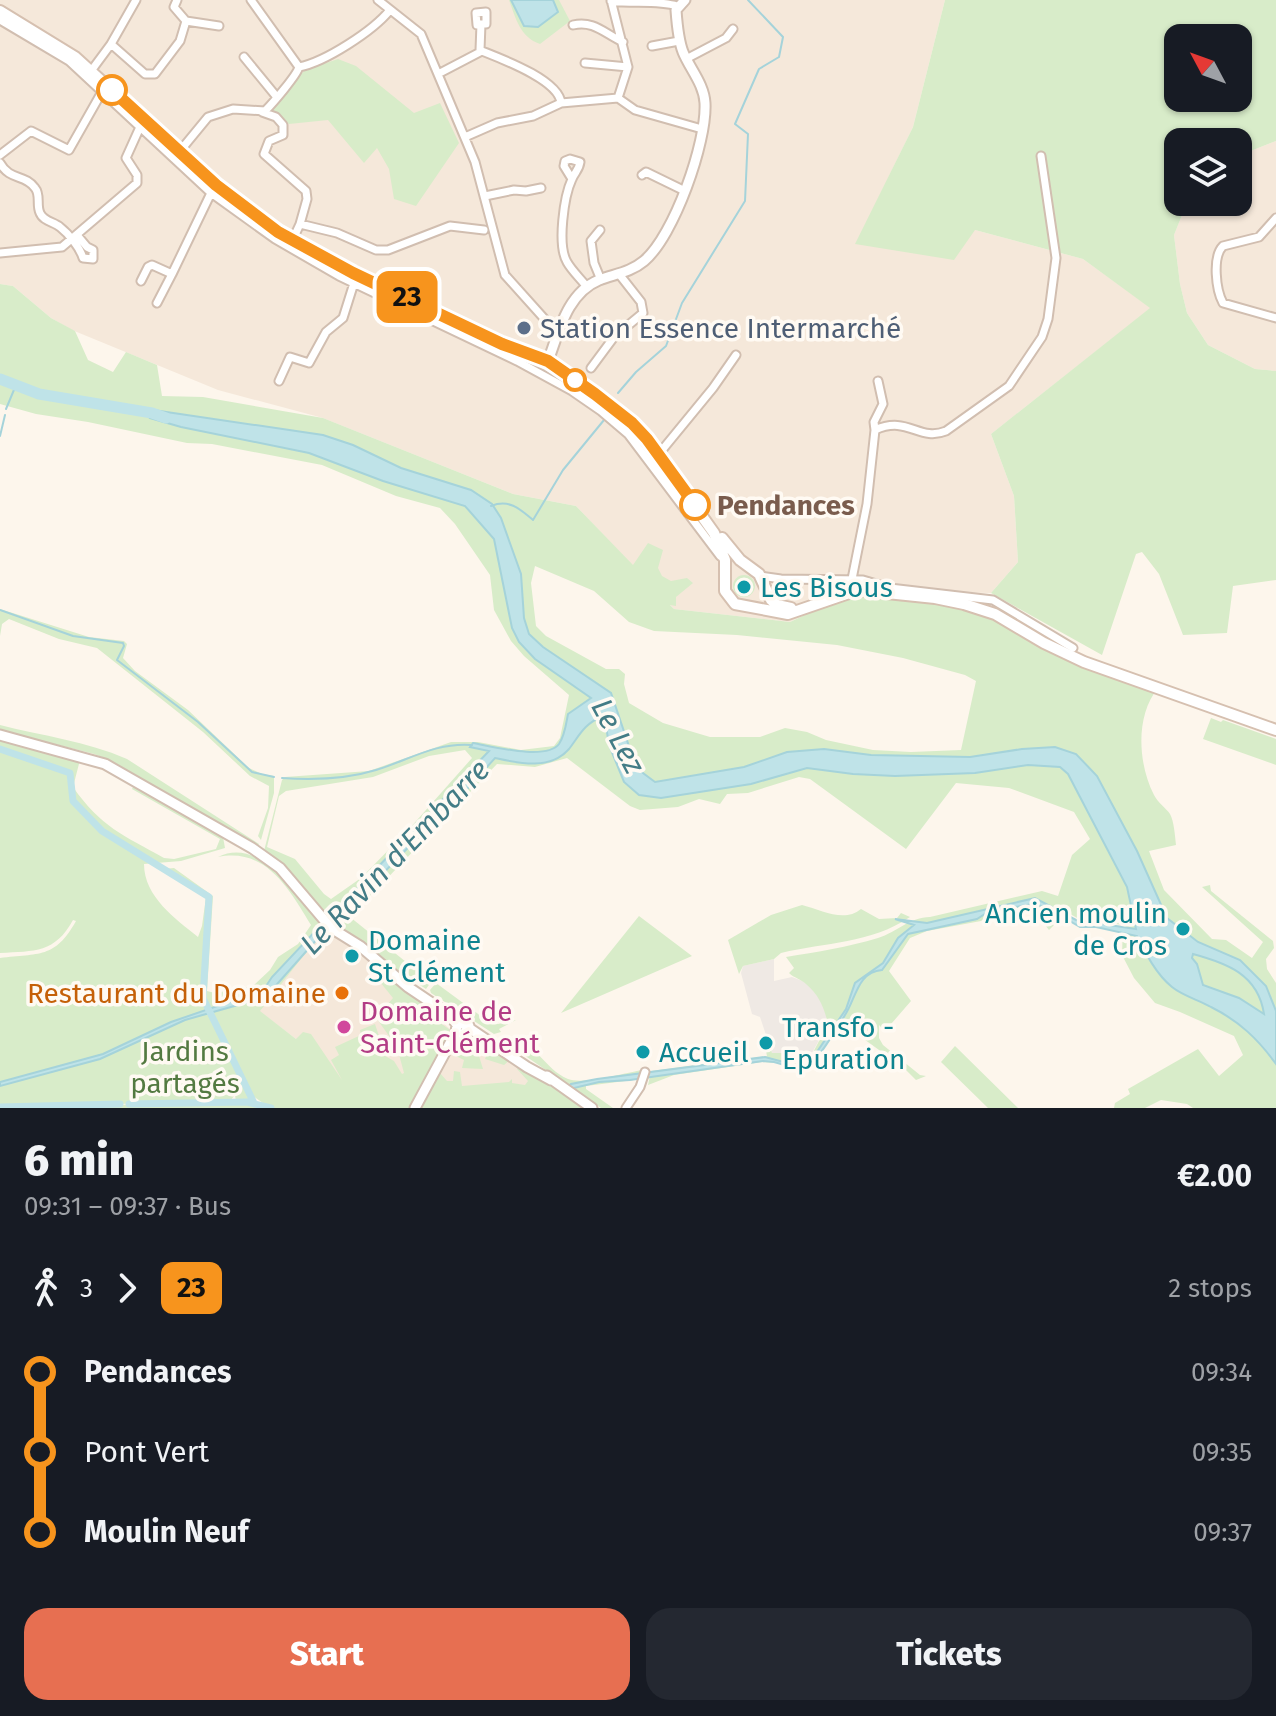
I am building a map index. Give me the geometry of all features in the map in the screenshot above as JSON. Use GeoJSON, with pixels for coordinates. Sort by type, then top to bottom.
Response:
{"type":"FeatureCollection","features":[{"type":"Feature","properties":{"kind":"main road"},"geometry":{"type":"LineString","coordinates":[[0,11],[55,43],[91,71],[104,88],[230,197],[293,239],[353,273],[487,337],[548,361],[624,416],[777,605],[786,609],[809,608]]}},
{"type":"Feature","properties":{"kind":"main road"},"geometry":{"type":"LineString","coordinates":[[703,515],[719,540],[726,564],[727,596],[735,604],[788,614],[858,590],[964,604],[995,614],[1084,662],[1276,730]]}},
{"type":"Feature","properties":{"kind":"main road"},"geometry":{"type":"LineString","coordinates":[[726,579],[733,571],[748,568]]}},
{"type":"Feature","properties":{"kind":"main road"},"geometry":{"type":"LineString","coordinates":[[745,606],[759,598],[761,582]]}},
{"type":"Feature","properties":{"kind":"street"},"geometry":{"type":"LineString","coordinates":[[91,71],[111,44],[136,0]]}},
{"type":"Feature","properties":{"kind":"street"},"geometry":{"type":"LineString","coordinates":[[177,0],[174,7],[186,21],[219,26]]}},
{"type":"Feature","properties":{"kind":"street"},"geometry":{"type":"LineString","coordinates":[[251,0],[299,67]]}},
{"type":"Feature","properties":{"kind":"street"},"geometry":{"type":"LineString","coordinates":[[378,0],[389,5],[421,34],[465,137],[485,196],[505,275],[558,334]]}},
{"type":"Feature","properties":{"kind":"street"},"geometry":{"type":"LineString","coordinates":[[548,361],[570,306],[587,287],[641,264],[658,247],[685,191],[702,129],[705,104],[702,90],[679,41],[681,3],[611,1],[628,67],[618,98]]}},
{"type":"Feature","properties":{"kind":"street"},"geometry":{"type":"LineString","coordinates":[[262,112],[295,78],[299,67],[341,47],[377,23],[389,5]]}},
{"type":"Feature","properties":{"kind":"street"},"geometry":{"type":"LineString","coordinates":[[0,20],[69,61],[104,88],[140,127],[211,193],[283,244],[354,283],[517,361],[601,411],[628,434],[726,564]]}},
{"type":"Feature","properties":{"kind":"street"},"geometry":{"type":"LineString","coordinates":[[111,44],[145,74],[152,75],[180,41],[186,21]]}},
{"type":"Feature","properties":{"kind":"street"},"geometry":{"type":"LineString","coordinates":[[480,50],[481,24]]}},
{"type":"Feature","properties":{"kind":"street"},"geometry":{"type":"LineString","coordinates":[[573,25],[594,25],[623,42]]}},
{"type":"Feature","properties":{"kind":"street"},"geometry":{"type":"LineString","coordinates":[[686,59],[726,38],[733,29]]}},
{"type":"Feature","properties":{"kind":"street"},"geometry":{"type":"LineString","coordinates":[[652,46],[679,41]]}},
{"type":"Feature","properties":{"kind":"street"},"geometry":{"type":"LineString","coordinates":[[438,74],[480,50]]}},
{"type":"Feature","properties":{"kind":"street"},"geometry":{"type":"LineString","coordinates":[[480,50],[550,84],[560,96],[561,103]]}},
{"type":"Feature","properties":{"kind":"street"},"geometry":{"type":"LineString","coordinates":[[244,57],[276,96]]}},
{"type":"Feature","properties":{"kind":"street"},"geometry":{"type":"LineString","coordinates":[[585,63],[628,67]]}},
{"type":"Feature","properties":{"kind":"street"},"geometry":{"type":"LineString","coordinates":[[0,155],[31,131],[69,150],[104,88]]}},
{"type":"Feature","properties":{"kind":"street"},"geometry":{"type":"LineString","coordinates":[[465,137],[497,123],[533,116],[561,103],[618,98],[635,110],[702,129]]}},
{"type":"Feature","properties":{"kind":"street"},"geometry":{"type":"LineString","coordinates":[[180,151],[208,117],[233,109],[276,117],[283,125],[283,135],[269,141],[264,154],[306,191],[307,202],[293,239]]}},
{"type":"Feature","properties":{"kind":"street"},"geometry":{"type":"LineString","coordinates":[[0,253],[56,249],[137,183],[137,175],[126,158],[140,127]]}},
{"type":"Feature","properties":{"kind":"street"},"geometry":{"type":"LineString","coordinates":[[875,430],[899,423],[927,433],[946,431],[1009,386],[1042,337],[1048,319],[1056,258],[1041,156]]}},
{"type":"Feature","properties":{"kind":"street"},"geometry":{"type":"LineString","coordinates":[[0,163],[6,173],[32,184],[38,193],[39,212],[44,219],[74,237]]}},
{"type":"Feature","properties":{"kind":"street"},"geometry":{"type":"LineString","coordinates":[[642,175],[646,172],[685,191]]}},
{"type":"Feature","properties":{"kind":"street"},"geometry":{"type":"LineString","coordinates":[[572,179],[562,246],[567,262],[587,287]]}},
{"type":"Feature","properties":{"kind":"street"},"geometry":{"type":"LineString","coordinates":[[485,196],[541,188]]}},
{"type":"Feature","properties":{"kind":"street"},"geometry":{"type":"LineString","coordinates":[[157,303],[211,193]]}},
{"type":"Feature","properties":{"kind":"street"},"geometry":{"type":"LineString","coordinates":[[1276,218],[1259,237],[1223,246],[1217,254],[1219,294],[1223,303],[1276,318]]}},
{"type":"Feature","properties":{"kind":"street"},"geometry":{"type":"LineString","coordinates":[[300,224],[347,236],[376,250],[388,250],[450,226],[484,230]]}},
{"type":"Feature","properties":{"kind":"street"},"geometry":{"type":"LineString","coordinates":[[600,230],[591,241],[594,263],[601,280]]}},
{"type":"Feature","properties":{"kind":"street"},"geometry":{"type":"LineString","coordinates":[[141,281],[152,265],[172,274]]}},
{"type":"Feature","properties":{"kind":"street"},"geometry":{"type":"LineString","coordinates":[[591,368],[617,334],[643,313],[641,302],[619,274]]}},
{"type":"Feature","properties":{"kind":"street"},"geometry":{"type":"LineString","coordinates":[[279,381],[290,357],[309,363],[326,332],[343,318],[354,283]]}},
{"type":"Feature","properties":{"kind":"street"},"geometry":{"type":"LineString","coordinates":[[658,455],[736,355]]}},
{"type":"Feature","properties":{"kind":"street"},"geometry":{"type":"LineString","coordinates":[[852,579],[867,504],[874,422],[883,404],[878,381]]}},
{"type":"Feature","properties":{"kind":"street"},"geometry":{"type":"LineString","coordinates":[[761,582],[852,579],[890,588],[993,600],[1073,648]]}},
{"type":"Feature","properties":{"kind":"street"},"geometry":{"type":"LineString","coordinates":[[0,735],[85,757],[124,774],[273,862],[334,930],[360,946],[452,1018],[467,1034],[482,1034]]}},
{"type":"Feature","properties":{"kind":"street"},"geometry":{"type":"LineString","coordinates":[[388,970],[463,1028],[482,1034],[592,1108]]}},
{"type":"Feature","properties":{"kind":"street"},"geometry":{"type":"LineString","coordinates":[[415,1108],[463,1028]]}},
{"type":"Feature","properties":{"kind":"street"},"geometry":{"type":"LineString","coordinates":[[626,1108],[645,1075]]}},
{"type":"Feature","properties":{"kind":"shaded area"},"geometry":{"type":"Polygon","coordinates":[[[0,0],[945,0],[913,127],[856,244],[975,230],[1083,259],[1151,308],[991,434],[1014,496],[1018,562],[991,593],[858,590],[790,622],[674,609],[576,506],[513,494],[323,418],[218,390],[72,330],[51,318],[13,286],[0,284],[0,0]]]}},
{"type":"Feature","properties":{"kind":"shaded area"},"geometry":{"type":"Polygon","coordinates":[[[1276,141],[1276,371],[1255,369],[1208,345],[1187,313],[1174,235],[1182,216],[1252,216],[1252,150],[1276,141]]]}},
{"type":"Feature","properties":{"kind":"shaded area","name":"Domaine de Saint-Clément"},"geometry":{"type":"Polygon","coordinates":[[[320,923],[411,993],[453,1032],[411,1108],[353,1108],[296,1039],[251,1005],[320,923]]]}},
{"type":"Feature","properties":{"kind":"shaded area"},"geometry":{"type":"Polygon","coordinates":[[[774,959],[774,981],[792,977],[805,982],[817,994],[825,1009],[828,1024],[808,1060],[790,1053],[772,1053],[760,1017],[752,1014],[741,973],[743,966],[774,959]]]}},
{"type":"Feature","properties":{"kind":"shaded area"},"geometry":{"type":"Polygon","coordinates":[[[478,1038],[550,1089],[544,1108],[419,1108],[448,1055],[458,1043],[478,1038]]]}},
{"type":"Feature","properties":{"kind":"green space"},"geometry":{"type":"Polygon","coordinates":[[[509,0],[559,0],[570,21],[540,44],[523,32],[509,0]]]}},
{"type":"Feature","properties":{"kind":"green space"},"geometry":{"type":"Polygon","coordinates":[[[945,0],[1276,0],[1276,141],[1252,150],[1252,128],[1164,128],[1164,216],[1182,216],[1174,235],[1180,284],[1187,313],[1208,345],[1255,369],[1276,371],[1276,580],[1233,586],[1227,633],[1183,635],[1159,574],[1142,552],[1136,554],[1102,655],[991,593],[1018,562],[1014,496],[991,434],[1150,308],[1083,259],[975,230],[954,260],[855,244],[913,127],[945,0]]]}},
{"type":"Feature","properties":{"kind":"green space"},"geometry":{"type":"Polygon","coordinates":[[[338,59],[356,66],[414,113],[440,103],[459,143],[416,206],[394,199],[389,169],[377,148],[364,163],[328,120],[289,124],[271,110],[305,70],[338,59]]]}},
{"type":"Feature","properties":{"kind":"green space"},"geometry":{"type":"Polygon","coordinates":[[[0,284],[13,286],[51,318],[75,331],[88,360],[113,372],[126,352],[157,365],[162,396],[203,397],[323,418],[513,494],[576,506],[633,565],[648,543],[663,550],[658,568],[662,576],[671,581],[687,578],[693,583],[676,597],[676,606],[670,605],[674,609],[790,622],[858,590],[988,611],[1044,643],[1158,688],[1145,712],[1142,755],[1154,795],[1171,817],[1176,845],[1149,851],[1164,890],[1212,939],[1226,940],[1252,958],[1263,942],[1202,887],[1210,885],[1211,891],[1273,941],[1274,948],[1266,959],[1267,969],[1276,983],[1276,1108],[1193,1108],[1187,1104],[1161,1100],[1145,1108],[1114,1108],[1115,1103],[1130,1094],[1128,1089],[1198,1049],[1219,1076],[1243,1055],[1234,1036],[1155,1003],[1134,978],[1122,955],[1123,925],[1079,919],[1056,906],[1047,913],[1055,924],[1049,930],[1029,905],[991,914],[981,921],[927,931],[910,938],[889,971],[911,1001],[885,1031],[879,1025],[879,1038],[883,1045],[920,1075],[926,1076],[916,1080],[843,1024],[805,1072],[777,1063],[762,1062],[674,1075],[648,1085],[651,1071],[767,1056],[766,1051],[770,1047],[772,1053],[790,1053],[809,1060],[828,1024],[814,992],[789,973],[794,968],[786,957],[844,947],[878,938],[923,918],[1042,891],[1058,896],[1072,855],[1090,839],[1074,812],[1009,788],[956,783],[906,849],[810,779],[799,777],[748,793],[727,794],[720,804],[699,799],[678,807],[640,810],[630,806],[567,758],[535,767],[497,764],[350,917],[431,982],[426,989],[338,927],[285,868],[264,851],[282,780],[285,777],[369,771],[451,742],[478,742],[521,750],[554,746],[560,738],[569,695],[511,641],[494,610],[490,575],[455,524],[440,508],[396,496],[322,465],[212,444],[187,443],[36,414],[0,404],[0,284]],[[535,566],[531,583],[536,626],[546,636],[606,669],[619,669],[625,674],[629,703],[663,723],[710,737],[760,737],[785,728],[873,750],[961,750],[976,681],[965,675],[903,658],[837,645],[654,631],[629,622],[594,591],[535,566]],[[465,750],[429,756],[373,777],[286,791],[279,796],[267,847],[295,859],[331,899],[361,878],[410,828],[472,758],[465,750]]]}},
{"type":"Feature","properties":{"kind":"green space"},"geometry":{"type":"Polygon","coordinates":[[[740,575],[748,575],[755,586],[748,597],[740,597],[733,590],[733,582],[740,575]]]}},
{"type":"Feature","properties":{"kind":"green space"},"geometry":{"type":"Polygon","coordinates":[[[0,609],[89,637],[124,641],[127,644],[123,658],[135,671],[188,710],[249,768],[274,776],[274,793],[261,840],[258,836],[268,808],[269,786],[250,776],[203,732],[97,648],[59,639],[9,619],[2,624],[0,636],[0,609]]]}},
{"type":"Feature","properties":{"kind":"green space"},"geometry":{"type":"Polygon","coordinates":[[[1211,718],[1276,739],[1276,765],[1203,739],[1211,718]]]}},
{"type":"Feature","properties":{"kind":"green space"},"geometry":{"type":"Polygon","coordinates":[[[0,725],[80,743],[127,759],[259,844],[110,760],[0,730],[0,725]]]}},
{"type":"Feature","properties":{"kind":"green space","name":"Jardins partagés"},"geometry":{"type":"Polygon","coordinates":[[[0,741],[80,760],[73,787],[83,801],[114,829],[164,858],[174,859],[216,849],[220,839],[132,789],[134,785],[223,837],[225,848],[181,861],[144,864],[145,876],[155,897],[198,937],[206,897],[163,869],[174,868],[213,896],[207,991],[215,993],[253,986],[270,970],[278,957],[298,944],[311,925],[285,885],[263,865],[250,858],[218,857],[234,853],[250,855],[280,874],[326,931],[260,1011],[296,1039],[303,1032],[311,1034],[342,1080],[331,1060],[339,1055],[335,1047],[361,1035],[360,1030],[375,1024],[379,1036],[372,1041],[373,1049],[394,1061],[402,1074],[397,1047],[369,1008],[375,1006],[380,1015],[388,1011],[387,1005],[393,998],[380,982],[372,978],[377,969],[426,1005],[423,1014],[426,1018],[439,1022],[453,1032],[411,1108],[260,1108],[263,1103],[250,1094],[249,1100],[236,1102],[235,1095],[230,1101],[44,1106],[249,1103],[257,1108],[0,1108],[0,958],[45,952],[61,942],[76,921],[73,920],[59,939],[43,948],[0,953],[0,741]]]}},
{"type":"Feature","properties":{"kind":"green space"},"geometry":{"type":"Polygon","coordinates":[[[802,905],[840,915],[861,909],[879,919],[897,918],[901,913],[910,917],[895,926],[863,937],[781,953],[774,959],[743,966],[739,974],[728,940],[771,915],[802,905]]]}},
{"type":"Feature","properties":{"kind":"green space"},"geometry":{"type":"Polygon","coordinates":[[[639,916],[692,956],[561,1013],[639,916]]]}},
{"type":"Feature","properties":{"kind":"green space"},"geometry":{"type":"Polygon","coordinates":[[[436,983],[489,1022],[498,1024],[516,1020],[494,1034],[431,993],[436,983]]]}},
{"type":"Feature","properties":{"kind":"green space"},"geometry":{"type":"Polygon","coordinates":[[[507,1036],[525,1043],[552,1069],[568,1079],[594,1080],[642,1070],[641,1079],[586,1086],[613,1108],[601,1108],[505,1042],[507,1036]]]}},
{"type":"Feature","properties":{"kind":"green space"},"geometry":{"type":"Polygon","coordinates":[[[474,1039],[482,1040],[511,1059],[504,1065],[485,1059],[487,1054],[482,1051],[479,1056],[483,1069],[462,1068],[464,1060],[452,1054],[460,1045],[474,1039]]]}},
{"type":"Feature","properties":{"kind":"green space"},"geometry":{"type":"Polygon","coordinates":[[[955,1046],[1018,1108],[988,1108],[941,1062],[955,1046]]]}},
{"type":"Feature","properties":{"kind":"green space"},"geometry":{"type":"Polygon","coordinates":[[[520,1065],[559,1088],[584,1108],[421,1108],[440,1073],[447,1081],[453,1081],[454,1071],[460,1072],[462,1086],[509,1082],[512,1079],[512,1083],[525,1085],[528,1081],[517,1069],[520,1065]]]}},
{"type":"Feature","properties":{"kind":"water"},"geometry":{"type":"Polygon","coordinates":[[[511,0],[553,0],[558,12],[538,27],[524,26],[511,0]]]}},
{"type":"Feature","properties":{"kind":"water","name":"Le Ravin d'Embarre"},"geometry":{"type":"Polygon","coordinates":[[[153,410],[323,435],[353,445],[401,468],[471,490],[492,504],[501,518],[521,574],[524,618],[529,634],[611,693],[633,758],[643,773],[655,782],[744,767],[787,752],[824,749],[871,755],[970,757],[1055,747],[1076,754],[1097,776],[1137,851],[1167,918],[1198,942],[1240,960],[1266,986],[1276,1011],[1276,1064],[1239,1025],[1166,982],[1137,936],[1096,927],[1080,927],[1046,907],[1032,904],[988,912],[977,919],[908,934],[882,970],[862,981],[837,1028],[805,1071],[763,1061],[599,1082],[570,1089],[571,1084],[597,1079],[765,1057],[806,1068],[846,1009],[855,983],[883,963],[898,938],[914,925],[895,919],[927,923],[1035,898],[1076,920],[1136,929],[1127,887],[1068,774],[1060,767],[1028,765],[975,773],[895,776],[807,768],[751,784],[661,798],[639,795],[624,782],[601,717],[586,727],[569,749],[553,760],[534,764],[495,758],[444,815],[429,826],[335,923],[329,918],[489,751],[470,747],[473,743],[531,752],[552,749],[563,737],[568,714],[591,698],[535,659],[519,642],[512,628],[494,539],[465,506],[383,481],[309,453],[150,418],[153,410]],[[1193,954],[1192,958],[1203,985],[1239,998],[1264,1014],[1261,1000],[1248,980],[1228,966],[1193,954]]]}},
{"type":"Feature","properties":{"kind":"water"},"geometry":{"type":"Polygon","coordinates":[[[321,925],[326,929],[271,991],[266,986],[272,977],[321,925]]]}},
{"type":"Feature","properties":{"kind":"water"},"geometry":{"type":"Polygon","coordinates":[[[261,991],[266,995],[259,999],[185,1020],[100,1059],[0,1086],[0,1082],[103,1054],[171,1022],[261,991]]]}},
{"type":"Feature","properties":{"kind":"waterway"},"geometry":{"type":"LineString","coordinates":[[748,0],[783,37]]}},
{"type":"Feature","properties":{"kind":"waterway"},"geometry":{"type":"LineString","coordinates":[[618,393],[636,372],[666,346],[682,303],[745,201],[748,134],[735,124],[759,69],[779,57],[783,37]]}},
{"type":"Feature","properties":{"kind":"waterway","name":"Le Lez"},"geometry":{"type":"LineString","coordinates":[[0,379],[39,394],[166,418]]}},
{"type":"Feature","properties":{"kind":"waterway"},"geometry":{"type":"LineString","coordinates":[[6,409],[16,385]]}},
{"type":"Feature","properties":{"kind":"waterway"},"geometry":{"type":"LineString","coordinates":[[0,436],[5,415]]}},
{"type":"Feature","properties":{"kind":"waterway"},"geometry":{"type":"LineString","coordinates":[[491,506],[509,504],[533,520],[563,470],[604,420]]}},
{"type":"Feature","properties":{"kind":"waterway"},"geometry":{"type":"LineString","coordinates":[[0,610],[73,636],[123,643],[117,660],[198,722],[252,772],[274,777]]}},
{"type":"Feature","properties":{"kind":"waterway","name":"Le Ravin d'Embarre"},"geometry":{"type":"LineString","coordinates":[[282,778],[317,779],[353,775],[446,746],[472,745]]}},
{"type":"Feature","properties":{"kind":"waterway"},"geometry":{"type":"LineString","coordinates":[[0,749],[70,773],[73,801],[102,831],[209,897],[203,998],[254,1103]]}},
{"type":"Feature","properties":{"kind":"waterway"},"geometry":{"type":"LineString","coordinates":[[129,1104],[247,1102],[271,1108]]}},
{"type":"Feature","properties":{"kind":"waterway"},"geometry":{"type":"LineString","coordinates":[[0,1107],[120,1104]]}},
{"type":"Feature","properties":{"kind":"bus line","name":"23"},"geometry":{"type":"LineString","coordinates":[[112,90],[216,185],[278,232],[353,273],[502,344],[548,361],[595,394],[647,439],[695,505]]}},
{"type":"Feature","properties":{"kind":"place","name":"Station Essence Intermarché"},"geometry":{"type":"Point","coordinates":[524,328]}},
{"type":"Feature","properties":{"kind":"place","name":"Pendances"},"geometry":{"type":"Point","coordinates":[695,505]}},
{"type":"Feature","properties":{"kind":"place","name":"Les Bisous"},"geometry":{"type":"Point","coordinates":[744,587]}},
{"type":"Feature","properties":{"kind":"place","name":"Ancien moulin de Cros"},"geometry":{"type":"Point","coordinates":[1183,929]}},
{"type":"Feature","properties":{"kind":"place","name":"Domaine St Clément"},"geometry":{"type":"Point","coordinates":[352,956]}},
{"type":"Feature","properties":{"kind":"place","name":"Restaurant du Domaine"},"geometry":{"type":"Point","coordinates":[342,993]}},
{"type":"Feature","properties":{"kind":"place","name":"Domaine de Saint-Clément"},"geometry":{"type":"Point","coordinates":[344,1027]}},
{"type":"Feature","properties":{"kind":"place","name":"Transfo - Epuration"},"geometry":{"type":"Point","coordinates":[766,1043]}},
{"type":"Feature","properties":{"kind":"place","name":"Accueil"},"geometry":{"type":"Point","coordinates":[643,1052]}}]}
